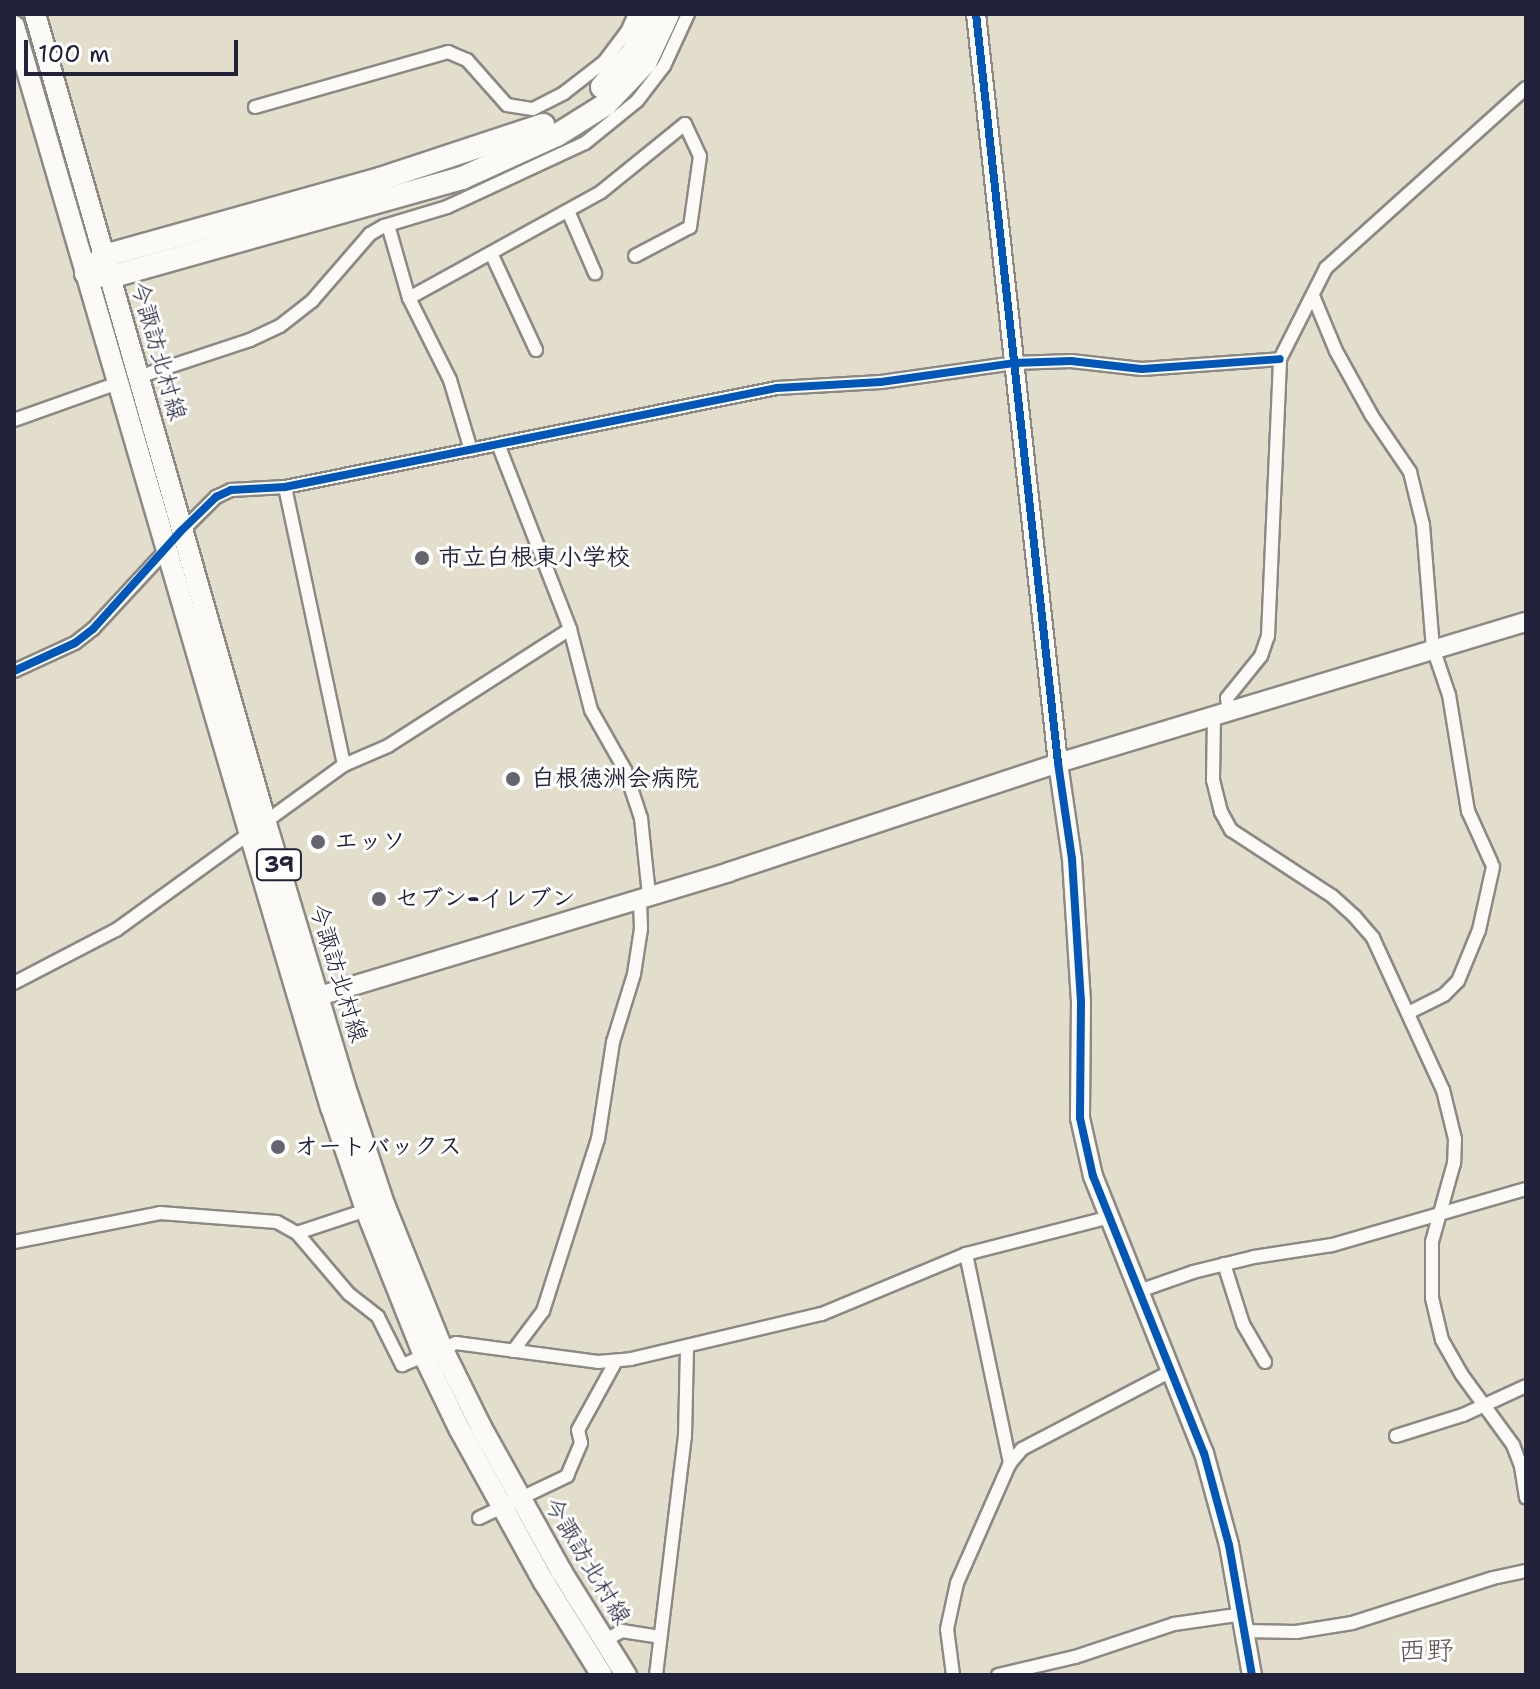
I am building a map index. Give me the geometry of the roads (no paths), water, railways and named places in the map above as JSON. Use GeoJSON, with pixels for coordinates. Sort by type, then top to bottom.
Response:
{"type":"FeatureCollection","features":[{"type":"Feature","properties":{"kind":"highway"},"geometry":{"type":"LineString","coordinates":[[86,273],[553,121],[596,94],[615,74],[632,54],[653,14]]}},
{"type":"Feature","properties":{"kind":"highway"},"geometry":{"type":"LineString","coordinates":[[107,266],[433,187],[557,135],[583,122],[626,85],[645,63],[668,14]]}},
{"type":"Feature","properties":{"kind":"main road","name":"今諏訪北村線"},"geometry":{"type":"LineString","coordinates":[[35,14],[107,266],[128,380],[166,550],[257,826],[309,999],[366,1210],[433,1352],[602,1675]]}},
{"type":"Feature","properties":{"kind":"main road","name":"今諏訪北村線"},"geometry":{"type":"LineString","coordinates":[[14,26],[86,273],[128,380],[181,531],[257,826]]}},
{"type":"Feature","properties":{"kind":"main road","name":"今諏訪北村線"},"geometry":{"type":"LineString","coordinates":[[309,999],[384,1204],[433,1352]]}},
{"type":"Feature","properties":{"kind":"main road","name":"今諏訪北村線"},"geometry":{"type":"LineString","coordinates":[[510,1502],[626,1675]]}},
{"type":"Feature","properties":{"kind":"street"},"geometry":{"type":"LineString","coordinates":[[255,107],[448,52],[467,60],[507,105],[533,109],[564,93],[604,62],[627,32],[635,14]]}},
{"type":"Feature","properties":{"kind":"street"},"geometry":{"type":"LineString","coordinates":[[14,420],[250,340],[280,326],[312,301],[370,234],[388,225],[447,207],[585,143],[612,125],[637,101],[664,66],[688,14]]}},
{"type":"Feature","properties":{"kind":"street"},"geometry":{"type":"LineString","coordinates":[[976,14],[1076,909],[1080,1118],[1093,1176],[1142,1290],[1212,1482],[1244,1622],[1252,1675]]}},
{"type":"Feature","properties":{"kind":"street"},"geometry":{"type":"LineString","coordinates":[[1526,88],[1326,268],[1314,298],[1280,359],[1268,636],[1261,656],[1227,698],[1222,713],[1213,780],[1221,812],[1231,830],[1332,896],[1373,938],[1443,1090],[1455,1139],[1454,1163],[1432,1242],[1432,1298],[1442,1340],[1513,1445],[1521,1466],[1526,1498]]}},
{"type":"Feature","properties":{"kind":"street"},"geometry":{"type":"LineString","coordinates":[[409,298],[601,192],[685,124],[700,156],[690,227],[635,256]]}},
{"type":"Feature","properties":{"kind":"street"},"geometry":{"type":"LineString","coordinates":[[568,211],[595,273]]}},
{"type":"Feature","properties":{"kind":"street"},"geometry":{"type":"LineString","coordinates":[[388,225],[409,298],[450,380],[471,450]]}},
{"type":"Feature","properties":{"kind":"street"},"geometry":{"type":"LineString","coordinates":[[491,253],[536,350]]}},
{"type":"Feature","properties":{"kind":"street"},"geometry":{"type":"LineString","coordinates":[[1314,298],[1336,351],[1410,472],[1423,525],[1433,648],[1449,695],[1468,811],[1492,865],[1479,930],[1458,981],[1444,995],[1408,1013]]}},
{"type":"Feature","properties":{"kind":"street"},"geometry":{"type":"LineString","coordinates":[[14,671],[75,643],[93,629],[181,531],[216,497],[231,490],[285,487],[777,388],[881,382],[1014,363],[1071,361],[1142,369],[1280,359]]}},
{"type":"Feature","properties":{"kind":"street"},"geometry":{"type":"LineString","coordinates":[[498,444],[570,629],[591,710],[625,770],[641,818],[644,897],[634,974],[613,1042],[598,1139],[543,1311],[513,1351]]}},
{"type":"Feature","properties":{"kind":"street"},"geometry":{"type":"LineString","coordinates":[[285,487],[344,765]]}},
{"type":"Feature","properties":{"kind":"street"},"geometry":{"type":"LineString","coordinates":[[309,999],[644,897],[1058,763],[1526,622]]}},
{"type":"Feature","properties":{"kind":"street"},"geometry":{"type":"LineString","coordinates":[[14,983],[116,930],[344,765],[388,746],[570,629]]}},
{"type":"Feature","properties":{"kind":"street"},"geometry":{"type":"LineString","coordinates":[[1142,1290],[1224,1264],[1332,1245],[1526,1189]]}},
{"type":"Feature","properties":{"kind":"street"},"geometry":{"type":"LineString","coordinates":[[297,1233],[366,1210]]}},
{"type":"Feature","properties":{"kind":"street"},"geometry":{"type":"LineString","coordinates":[[14,1242],[160,1213],[277,1222],[297,1233],[349,1294],[378,1317],[402,1365],[456,1343],[598,1362],[687,1346],[822,1314],[966,1254],[1110,1217]]}},
{"type":"Feature","properties":{"kind":"street"},"geometry":{"type":"LineString","coordinates":[[966,1254],[1010,1463]]}},
{"type":"Feature","properties":{"kind":"street"},"geometry":{"type":"LineString","coordinates":[[1224,1264],[1243,1324],[1265,1362]]}},
{"type":"Feature","properties":{"kind":"street"},"geometry":{"type":"LineString","coordinates":[[656,1675],[685,1436],[687,1346]]}},
{"type":"Feature","properties":{"kind":"street"},"geometry":{"type":"LineString","coordinates":[[479,1518],[567,1476],[581,1443],[578,1430],[616,1361]]}},
{"type":"Feature","properties":{"kind":"street"},"geometry":{"type":"LineString","coordinates":[[953,1675],[947,1629],[957,1583],[1010,1463],[1022,1449],[1173,1370]]}},
{"type":"Feature","properties":{"kind":"street"},"geometry":{"type":"LineString","coordinates":[[1396,1436],[1484,1406],[1526,1386]]}},
{"type":"Feature","properties":{"kind":"street"},"geometry":{"type":"LineString","coordinates":[[998,1675],[1075,1657],[1174,1624],[1244,1622],[1296,1632],[1352,1623],[1526,1571]]}},
{"type":"Feature","properties":{"kind":"street"},"geometry":{"type":"LineString","coordinates":[[604,1641],[622,1631],[660,1637]]}},
{"type":"Feature","properties":{"kind":"place","name":"市立白根東小学校"},"geometry":{"type":"Point","coordinates":[422,558]}},
{"type":"Feature","properties":{"kind":"place","name":"白根徳洲会病院"},"geometry":{"type":"Point","coordinates":[513,779]}},
{"type":"Feature","properties":{"kind":"place","name":"エッソ"},"geometry":{"type":"Point","coordinates":[318,842]}},
{"type":"Feature","properties":{"kind":"place","name":"セブン-イレブン"},"geometry":{"type":"Point","coordinates":[379,899]}},
{"type":"Feature","properties":{"kind":"place","name":"オートバックス"},"geometry":{"type":"Point","coordinates":[278,1147]}},
{"type":"Feature","properties":{"kind":"district","name":"西野"},"geometry":{"type":"Point","coordinates":[1426,1650]}}]}
